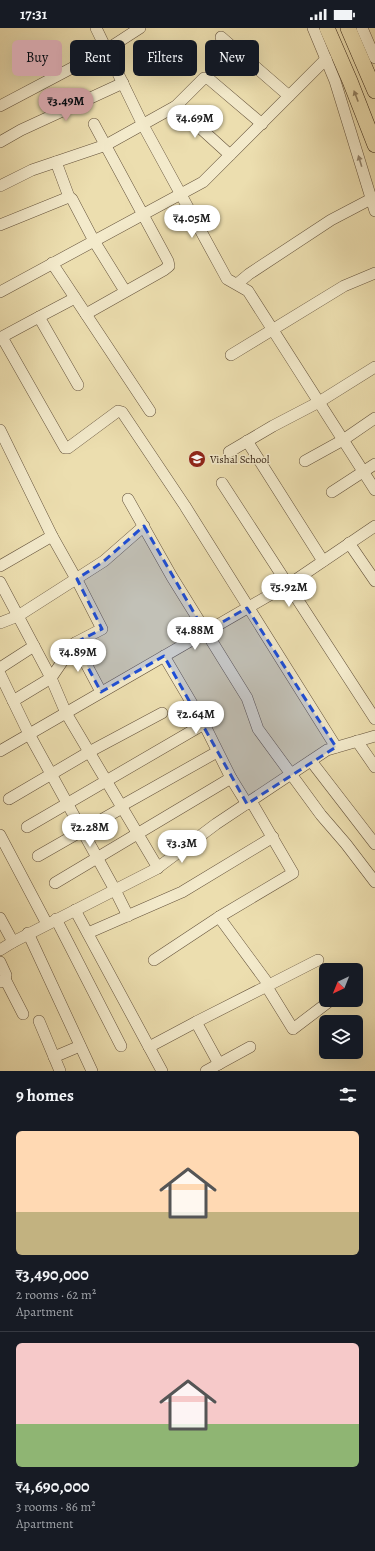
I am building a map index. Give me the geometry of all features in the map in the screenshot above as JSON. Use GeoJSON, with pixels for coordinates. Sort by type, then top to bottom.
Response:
{"type":"FeatureCollection","features":[{"type":"Feature","properties":{"kind":"highway"},"geometry":{"type":"LineString","coordinates":[[327,28],[350,80],[375,145]]}},
{"type":"Feature","properties":{"kind":"highway"},"geometry":{"type":"LineString","coordinates":[[348,28],[375,92]]}},
{"type":"Feature","properties":{"kind":"street"},"geometry":{"type":"LineString","coordinates":[[96,28],[101,40]]}},
{"type":"Feature","properties":{"kind":"street"},"geometry":{"type":"LineString","coordinates":[[121,40],[140,28]]}},
{"type":"Feature","properties":{"kind":"street"},"geometry":{"type":"LineString","coordinates":[[313,28],[335,81],[375,212]]}},
{"type":"Feature","properties":{"kind":"street"},"geometry":{"type":"LineString","coordinates":[[362,28],[375,58]]}},
{"type":"Feature","properties":{"kind":"street"},"geometry":{"type":"LineString","coordinates":[[221,37],[289,96]]}},
{"type":"Feature","properties":{"kind":"street"},"geometry":{"type":"LineString","coordinates":[[0,292],[203,182],[326,59]]}},
{"type":"Feature","properties":{"kind":"street"},"geometry":{"type":"LineString","coordinates":[[0,106],[70,69]]}},
{"type":"Feature","properties":{"kind":"street"},"geometry":{"type":"LineString","coordinates":[[119,76],[143,125],[227,278],[248,291],[375,490]]}},
{"type":"Feature","properties":{"kind":"street"},"geometry":{"type":"LineString","coordinates":[[0,186],[32,170],[106,145],[176,106],[204,78],[206,78],[262,124]]}},
{"type":"Feature","properties":{"kind":"street"},"geometry":{"type":"LineString","coordinates":[[0,142],[21,130],[123,83]]}},
{"type":"Feature","properties":{"kind":"street"},"geometry":{"type":"LineString","coordinates":[[176,106],[230,155]]}},
{"type":"Feature","properties":{"kind":"street"},"geometry":{"type":"LineString","coordinates":[[86,314],[169,266],[168,261],[144,214],[94,124]]}},
{"type":"Feature","properties":{"kind":"street"},"geometry":{"type":"LineString","coordinates":[[56,162],[69,197],[72,199],[94,241],[125,291]]}},
{"type":"Feature","properties":{"kind":"street"},"geometry":{"type":"LineString","coordinates":[[0,225],[69,197]]}},
{"type":"Feature","properties":{"kind":"street"},"geometry":{"type":"LineString","coordinates":[[237,284],[249,274],[331,220],[371,199]]}},
{"type":"Feature","properties":{"kind":"street"},"geometry":{"type":"LineString","coordinates":[[52,263],[150,411]]}},
{"type":"Feature","properties":{"kind":"street"},"geometry":{"type":"LineString","coordinates":[[231,355],[271,329],[344,286],[375,273]]}},
{"type":"Feature","properties":{"kind":"street"},"geometry":{"type":"LineString","coordinates":[[75,298],[0,338],[3,339],[65,448],[68,448],[118,411],[122,412],[184,506],[336,747]]}},
{"type":"Feature","properties":{"kind":"street"},"geometry":{"type":"LineString","coordinates":[[39,317],[78,385]]}},
{"type":"Feature","properties":{"kind":"street"},"geometry":{"type":"LineString","coordinates":[[230,452],[247,441],[319,402],[375,368]]}},
{"type":"Feature","properties":{"kind":"street"},"geometry":{"type":"LineString","coordinates":[[304,461],[343,440],[375,418]]}},
{"type":"Feature","properties":{"kind":"street"},"geometry":{"type":"LineString","coordinates":[[0,430],[52,536],[77,579],[102,629],[75,643],[51,678],[13,701]]}},
{"type":"Feature","properties":{"kind":"street"},"geometry":{"type":"LineString","coordinates":[[247,441],[323,561]]}},
{"type":"Feature","properties":{"kind":"street"},"geometry":{"type":"LineString","coordinates":[[332,492],[375,464]]}},
{"type":"Feature","properties":{"kind":"street"},"geometry":{"type":"LineString","coordinates":[[222,483],[375,720]]}},
{"type":"Feature","properties":{"kind":"street"},"geometry":{"type":"LineString","coordinates":[[128,499],[205,632],[246,698],[258,730],[321,815],[346,844],[375,882]]}},
{"type":"Feature","properties":{"kind":"street"},"geometry":{"type":"LineString","coordinates":[[0,623],[18,616],[104,561],[144,526]]}},
{"type":"Feature","properties":{"kind":"street"},"geometry":{"type":"LineString","coordinates":[[0,751],[287,585],[375,526]]}},
{"type":"Feature","properties":{"kind":"street"},"geometry":{"type":"LineString","coordinates":[[0,566],[52,536]]}},
{"type":"Feature","properties":{"kind":"street"},"geometry":{"type":"LineString","coordinates":[[349,544],[375,582]]}},
{"type":"Feature","properties":{"kind":"street"},"geometry":{"type":"LineString","coordinates":[[1,585],[51,678],[66,713],[158,868]]}},
{"type":"Feature","properties":{"kind":"street"},"geometry":{"type":"LineString","coordinates":[[75,643],[101,692]]}},
{"type":"Feature","properties":{"kind":"street"},"geometry":{"type":"LineString","coordinates":[[0,668],[34,646]]}},
{"type":"Feature","properties":{"kind":"street"},"geometry":{"type":"LineString","coordinates":[[154,960],[219,917],[293,873],[273,837],[231,778],[204,724],[164,656]]}},
{"type":"Feature","properties":{"kind":"street"},"geometry":{"type":"LineString","coordinates":[[0,674],[29,734],[128,916]]}},
{"type":"Feature","properties":{"kind":"street"},"geometry":{"type":"LineString","coordinates":[[9,800],[89,752],[162,713]]}},
{"type":"Feature","properties":{"kind":"street"},"geometry":{"type":"LineString","coordinates":[[27,827],[204,724]]}},
{"type":"Feature","properties":{"kind":"street"},"geometry":{"type":"LineString","coordinates":[[0,950],[28,933],[158,868],[216,824],[327,750],[375,736]]}},
{"type":"Feature","properties":{"kind":"street"},"geometry":{"type":"LineString","coordinates":[[357,741],[375,767]]}},
{"type":"Feature","properties":{"kind":"street"},"geometry":{"type":"LineString","coordinates":[[38,856],[217,752]]}},
{"type":"Feature","properties":{"kind":"street"},"geometry":{"type":"LineString","coordinates":[[311,761],[375,844]]}},
{"type":"Feature","properties":{"kind":"street"},"geometry":{"type":"LineString","coordinates":[[54,883],[231,778]]}},
{"type":"Feature","properties":{"kind":"street"},"geometry":{"type":"LineString","coordinates":[[0,835],[52,922],[121,1046]]}},
{"type":"Feature","properties":{"kind":"street"},"geometry":{"type":"LineString","coordinates":[[88,933],[182,892],[273,837]]}},
{"type":"Feature","properties":{"kind":"street"},"geometry":{"type":"LineString","coordinates":[[75,910],[162,1071]]}},
{"type":"Feature","properties":{"kind":"street"},"geometry":{"type":"LineString","coordinates":[[219,917],[268,986],[293,1029],[322,1007]]}},
{"type":"Feature","properties":{"kind":"street"},"geometry":{"type":"LineString","coordinates":[[0,918],[13,942]]}},
{"type":"Feature","properties":{"kind":"street"},"geometry":{"type":"LineString","coordinates":[[28,933],[92,1071]]}},
{"type":"Feature","properties":{"kind":"street"},"geometry":{"type":"LineString","coordinates":[[149,1047],[318,960]]}},
{"type":"Feature","properties":{"kind":"street"},"geometry":{"type":"LineString","coordinates":[[0,962],[6,975],[3,980],[23,1014]]}},
{"type":"Feature","properties":{"kind":"street"},"geometry":{"type":"LineString","coordinates":[[38,1021],[60,1071]]}},
{"type":"Feature","properties":{"kind":"street"},"geometry":{"type":"LineString","coordinates":[[196,1022],[219,1064]]}},
{"type":"Feature","properties":{"kind":"street"},"geometry":{"type":"LineString","coordinates":[[54,1057],[80,1046]]}},
{"type":"Feature","properties":{"kind":"street"},"geometry":{"type":"LineString","coordinates":[[206,1071],[250,1048]]}},
{"type":"Feature","properties":{"kind":"highlighted area"},"geometry":{"type":"Polygon","coordinates":[[[144,526],[205,632],[247,608],[336,747],[247,804],[164,656],[101,692],[75,643],[102,629],[77,579],[104,561],[144,526]]]}},
{"type":"Feature","properties":{"kind":"place","name":"Vishal School"},"geometry":{"type":"Point","coordinates":[197,459]}}]}
